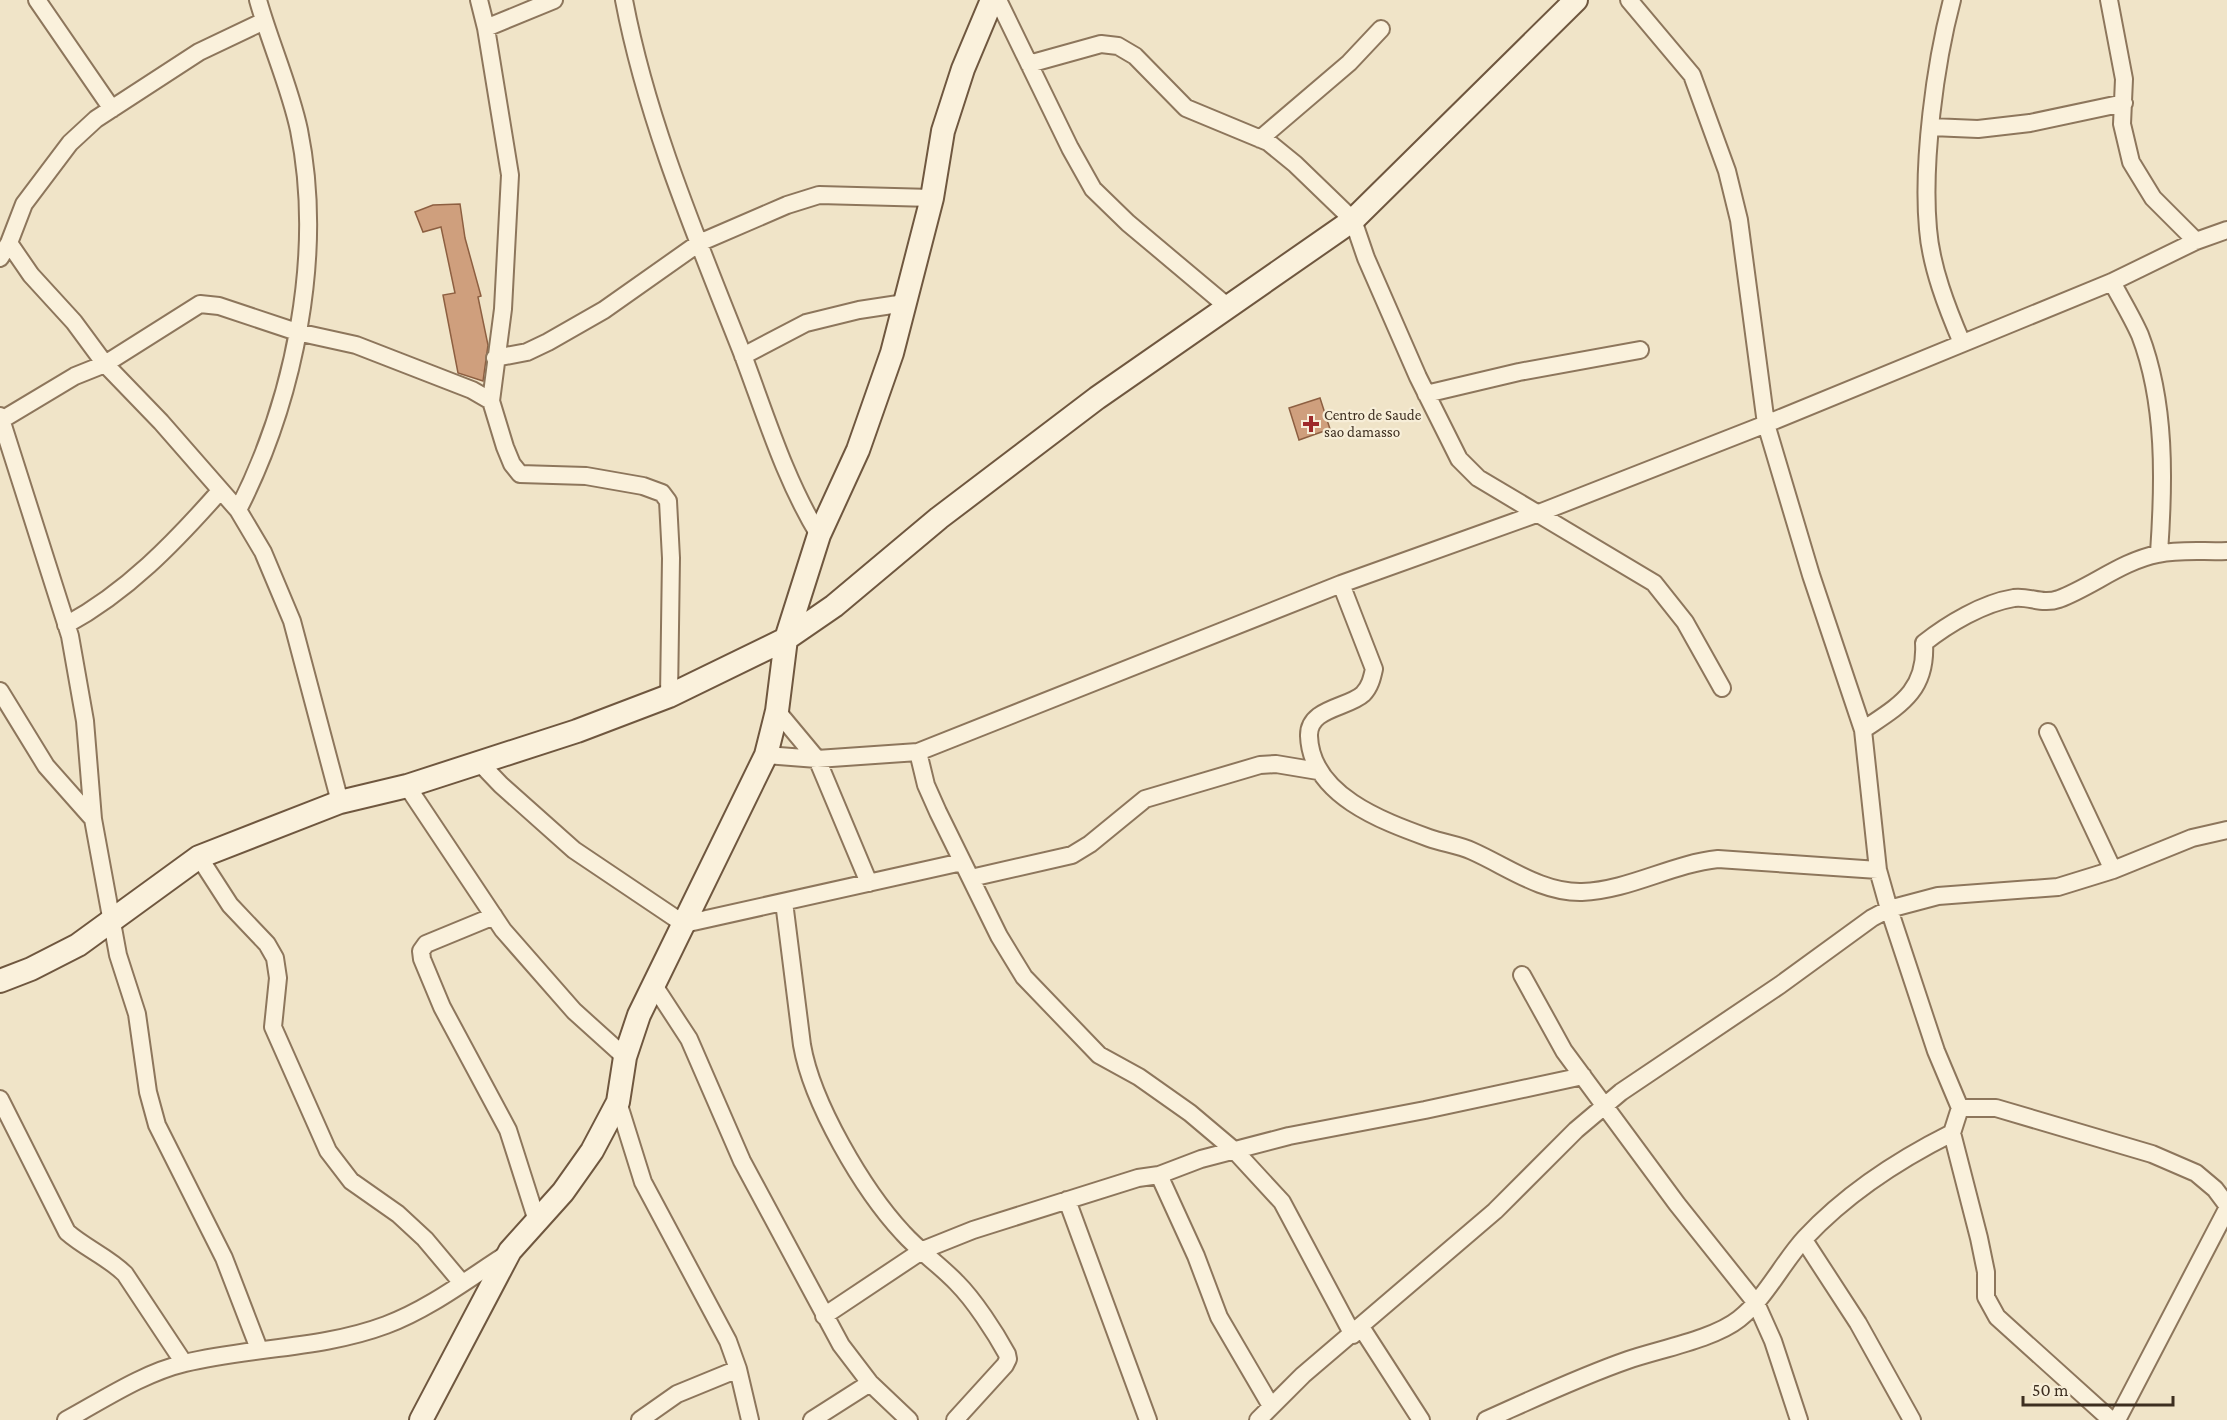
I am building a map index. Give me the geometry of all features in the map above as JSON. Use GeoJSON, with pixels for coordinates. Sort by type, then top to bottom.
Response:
{"type":"FeatureCollection","features":[{"type":"Feature","properties":{"kind":"street"},"geometry":{"type":"LineString","coordinates":[[37,0],[112,109]]}},
{"type":"Feature","properties":{"kind":"street"},"geometry":{"type":"LineString","coordinates":[[238,510],[260,467],[282,397],[297,332],[309,231],[308,179],[298,127],[258,0]]}},
{"type":"Feature","properties":{"kind":"street"},"geometry":{"type":"LineString","coordinates":[[479,0],[486,28],[510,175],[503,309],[491,401],[512,464],[520,474],[586,476],[643,486],[662,493],[668,501],[671,558],[669,696]]}},
{"type":"Feature","properties":{"kind":"street"},"geometry":{"type":"LineString","coordinates":[[486,28],[554,0]]}},
{"type":"Feature","properties":{"kind":"street"},"geometry":{"type":"LineString","coordinates":[[624,0],[628,27],[660,136],[794,490],[819,535]]}},
{"type":"Feature","properties":{"kind":"street"},"geometry":{"type":"LineString","coordinates":[[421,1420],[510,1251],[563,1192],[592,1151],[618,1102],[625,1058],[639,1016],[766,755],[777,711],[786,639],[819,535],[858,450],[892,353],[932,198],[943,131],[963,69],[992,0]]}},
{"type":"Feature","properties":{"kind":"street"},"geometry":{"type":"LineString","coordinates":[[998,0],[1093,189],[1128,224],[1228,307]]}},
{"type":"Feature","properties":{"kind":"street"},"geometry":{"type":"LineString","coordinates":[[3,978],[78,945],[113,922],[199,857],[340,802],[407,786],[577,731],[669,696],[786,639],[834,606],[939,518],[1097,398],[1353,220],[1576,0]]}},
{"type":"Feature","properties":{"kind":"street"},"geometry":{"type":"LineString","coordinates":[[1629,0],[1692,75],[1727,171],[1739,220],[1766,424],[1811,575],[1863,730],[1878,870],[1889,909],[1936,1051],[1960,1108],[1952,1133],[1979,1238],[1986,1272],[1986,1297],[1990,1308],[2018,1337],[2111,1420]]}},
{"type":"Feature","properties":{"kind":"street"},"geometry":{"type":"LineString","coordinates":[[1952,0],[1942,36],[1926,181],[1928,231],[1946,305],[1962,343]]}},
{"type":"Feature","properties":{"kind":"street"},"geometry":{"type":"LineString","coordinates":[[2109,0],[2124,79],[2122,124],[2132,162],[2153,198],[2196,241]]}},
{"type":"Feature","properties":{"kind":"street"},"geometry":{"type":"LineString","coordinates":[[0,258],[9,243],[24,204],[63,152],[96,119],[199,52],[264,21]]}},
{"type":"Feature","properties":{"kind":"street"},"geometry":{"type":"LineString","coordinates":[[1260,139],[1340,70],[1381,29]]}},
{"type":"Feature","properties":{"kind":"street"},"geometry":{"type":"LineString","coordinates":[[1029,64],[1101,44],[1118,46],[1135,56],[1186,108],[1260,139],[1295,164],[1353,220],[1366,258],[1426,394],[1459,459],[1478,478],[1654,583],[1685,622],[1722,688]]}},
{"type":"Feature","properties":{"kind":"street"},"geometry":{"type":"LineString","coordinates":[[1931,128],[1988,128],[2030,123],[2124,103]]}},
{"type":"Feature","properties":{"kind":"street"},"geometry":{"type":"LineString","coordinates":[[495,358],[527,352],[549,342],[604,310],[699,243],[787,205],[819,195],[932,198]]}},
{"type":"Feature","properties":{"kind":"street"},"geometry":{"type":"LineString","coordinates":[[766,755],[817,759],[918,752],[1341,585],[1539,513],[1766,424],[2112,282],[2196,241],[2227,230]]}},
{"type":"Feature","properties":{"kind":"street"},"geometry":{"type":"LineString","coordinates":[[9,243],[32,275],[74,322],[105,364],[161,422],[238,510],[263,552],[292,621],[340,802]]}},
{"type":"Feature","properties":{"kind":"street"},"geometry":{"type":"LineString","coordinates":[[2112,282],[2140,335],[2152,382],[2160,433],[2163,497],[2159,553]]}},
{"type":"Feature","properties":{"kind":"street"},"geometry":{"type":"LineString","coordinates":[[743,356],[806,323],[859,310],[906,303]]}},
{"type":"Feature","properties":{"kind":"street"},"geometry":{"type":"LineString","coordinates":[[0,421],[75,376],[105,364],[200,304],[219,306],[297,332],[356,345],[472,390],[491,401]]}},
{"type":"Feature","properties":{"kind":"street"},"geometry":{"type":"LineString","coordinates":[[1426,394],[1519,372],[1640,350]]}},
{"type":"Feature","properties":{"kind":"street"},"geometry":{"type":"LineString","coordinates":[[0,416],[66,625],[84,721],[93,819],[118,955],[137,1014],[148,1092],[157,1125],[224,1258],[259,1349]]}},
{"type":"Feature","properties":{"kind":"street"},"geometry":{"type":"LineString","coordinates":[[66,625],[99,607],[134,579],[167,550],[220,491]]}},
{"type":"Feature","properties":{"kind":"street"},"geometry":{"type":"LineString","coordinates":[[1863,730],[1907,700],[1921,676],[1925,659],[1924,643],[1936,634],[1999,602],[2016,598],[2045,603],[2058,599],[2120,567],[2159,553],[2227,551]]}},
{"type":"Feature","properties":{"kind":"street"},"geometry":{"type":"LineString","coordinates":[[1341,585],[1374,669],[1371,682],[1362,694],[1320,715],[1311,725],[1309,736],[1318,771],[1337,791],[1362,809],[1430,838],[1470,850],[1543,886],[1580,892],[1618,888],[1695,862],[1718,859],[1878,870]]}},
{"type":"Feature","properties":{"kind":"street"},"geometry":{"type":"LineString","coordinates":[[0,692],[46,766],[93,819]]}},
{"type":"Feature","properties":{"kind":"street"},"geometry":{"type":"LineString","coordinates":[[777,711],[817,759],[869,883]]}},
{"type":"Feature","properties":{"kind":"street"},"geometry":{"type":"LineString","coordinates":[[2048,732],[2113,870]]}},
{"type":"Feature","properties":{"kind":"street"},"geometry":{"type":"LineString","coordinates":[[918,752],[926,785],[962,862],[999,936],[1024,977],[1099,1055],[1140,1077],[1190,1113],[1235,1151],[1282,1202],[1357,1331],[1421,1420]]}},
{"type":"Feature","properties":{"kind":"street"},"geometry":{"type":"LineString","coordinates":[[479,762],[531,814],[592,865],[684,924],[962,862]]}},
{"type":"Feature","properties":{"kind":"street"},"geometry":{"type":"LineString","coordinates":[[970,878],[1072,855],[1090,844],[1145,800],[1260,765],[1276,764],[1318,771]]}},
{"type":"Feature","properties":{"kind":"street"},"geometry":{"type":"LineString","coordinates":[[407,786],[494,916],[532,965],[597,1034],[625,1058]]}},
{"type":"Feature","properties":{"kind":"street"},"geometry":{"type":"LineString","coordinates":[[1258,1420],[1271,1406],[1496,1211],[1576,1130],[1620,1092],[1780,985],[1837,941],[1889,909],[1938,896],[2058,887],[2113,870],[2192,838],[2227,830]]}},
{"type":"Feature","properties":{"kind":"street"},"geometry":{"type":"LineString","coordinates":[[199,857],[230,905],[267,944],[275,958],[278,978],[273,1027],[328,1151],[351,1181],[398,1214],[425,1239],[462,1283]]}},
{"type":"Feature","properties":{"kind":"street"},"geometry":{"type":"LineString","coordinates":[[784,902],[804,1056],[816,1095],[864,1179],[904,1234],[959,1285],[1003,1348],[1008,1359],[955,1420]]}},
{"type":"Feature","properties":{"kind":"street"},"geometry":{"type":"LineString","coordinates":[[494,916],[426,944],[421,951],[422,959],[442,1007],[508,1130],[537,1221]]}},
{"type":"Feature","properties":{"kind":"street"},"geometry":{"type":"LineString","coordinates":[[1522,975],[1564,1051],[1677,1204],[1755,1303],[1773,1341],[1797,1419]]}},
{"type":"Feature","properties":{"kind":"street"},"geometry":{"type":"LineString","coordinates":[[655,987],[688,1039],[742,1161],[841,1345],[870,1383],[909,1420]]}},
{"type":"Feature","properties":{"kind":"street"},"geometry":{"type":"LineString","coordinates":[[824,1316],[923,1250],[973,1230],[1138,1178],[1159,1175],[1201,1159],[1289,1136],[1583,1076]]}},
{"type":"Feature","properties":{"kind":"street"},"geometry":{"type":"LineString","coordinates":[[0,1099],[67,1232],[83,1247],[116,1265],[125,1274],[184,1364]]}},
{"type":"Feature","properties":{"kind":"street"},"geometry":{"type":"LineString","coordinates":[[618,1102],[643,1182],[674,1242],[717,1316],[738,1369],[750,1420]]}},
{"type":"Feature","properties":{"kind":"street"},"geometry":{"type":"LineString","coordinates":[[1960,1108],[1996,1108],[2152,1154],[2196,1173],[2215,1189],[2227,1207],[2116,1420]]}},
{"type":"Feature","properties":{"kind":"street"},"geometry":{"type":"LineString","coordinates":[[1486,1420],[1570,1380],[1697,1338],[1738,1320],[1755,1303],[1804,1240],[1838,1206],[1880,1173],[1952,1133]]}},
{"type":"Feature","properties":{"kind":"street"},"geometry":{"type":"LineString","coordinates":[[1159,1175],[1196,1256],[1219,1317],[1271,1406]]}},
{"type":"Feature","properties":{"kind":"street"},"geometry":{"type":"LineString","coordinates":[[1068,1200],[1148,1420]]}},
{"type":"Feature","properties":{"kind":"street"},"geometry":{"type":"LineString","coordinates":[[1804,1240],[1858,1323],[1912,1420]]}},
{"type":"Feature","properties":{"kind":"street"},"geometry":{"type":"LineString","coordinates":[[66,1420],[144,1380],[184,1364],[259,1349],[326,1340],[386,1325],[419,1310],[510,1251]]}},
{"type":"Feature","properties":{"kind":"street"},"geometry":{"type":"LineString","coordinates":[[640,1420],[677,1394],[738,1369]]}},
{"type":"Feature","properties":{"kind":"street"},"geometry":{"type":"LineString","coordinates":[[812,1420],[870,1383]]}},
{"type":"Feature","properties":{"kind":"building"},"geometry":{"type":"Polygon","coordinates":[[[460,204],[465,238],[481,296],[478,297],[488,345],[483,381],[458,373],[443,295],[455,293],[441,227],[423,232],[415,212],[433,205],[460,204]]]}},
{"type":"Feature","properties":{"kind":"building"},"geometry":{"type":"Polygon","coordinates":[[[1320,398],[1330,429],[1299,440],[1289,408],[1320,398]]]}},
{"type":"Feature","properties":{"kind":"place","name":"Centro de Saude sao damasso"},"geometry":{"type":"Point","coordinates":[1311,424]}}]}
